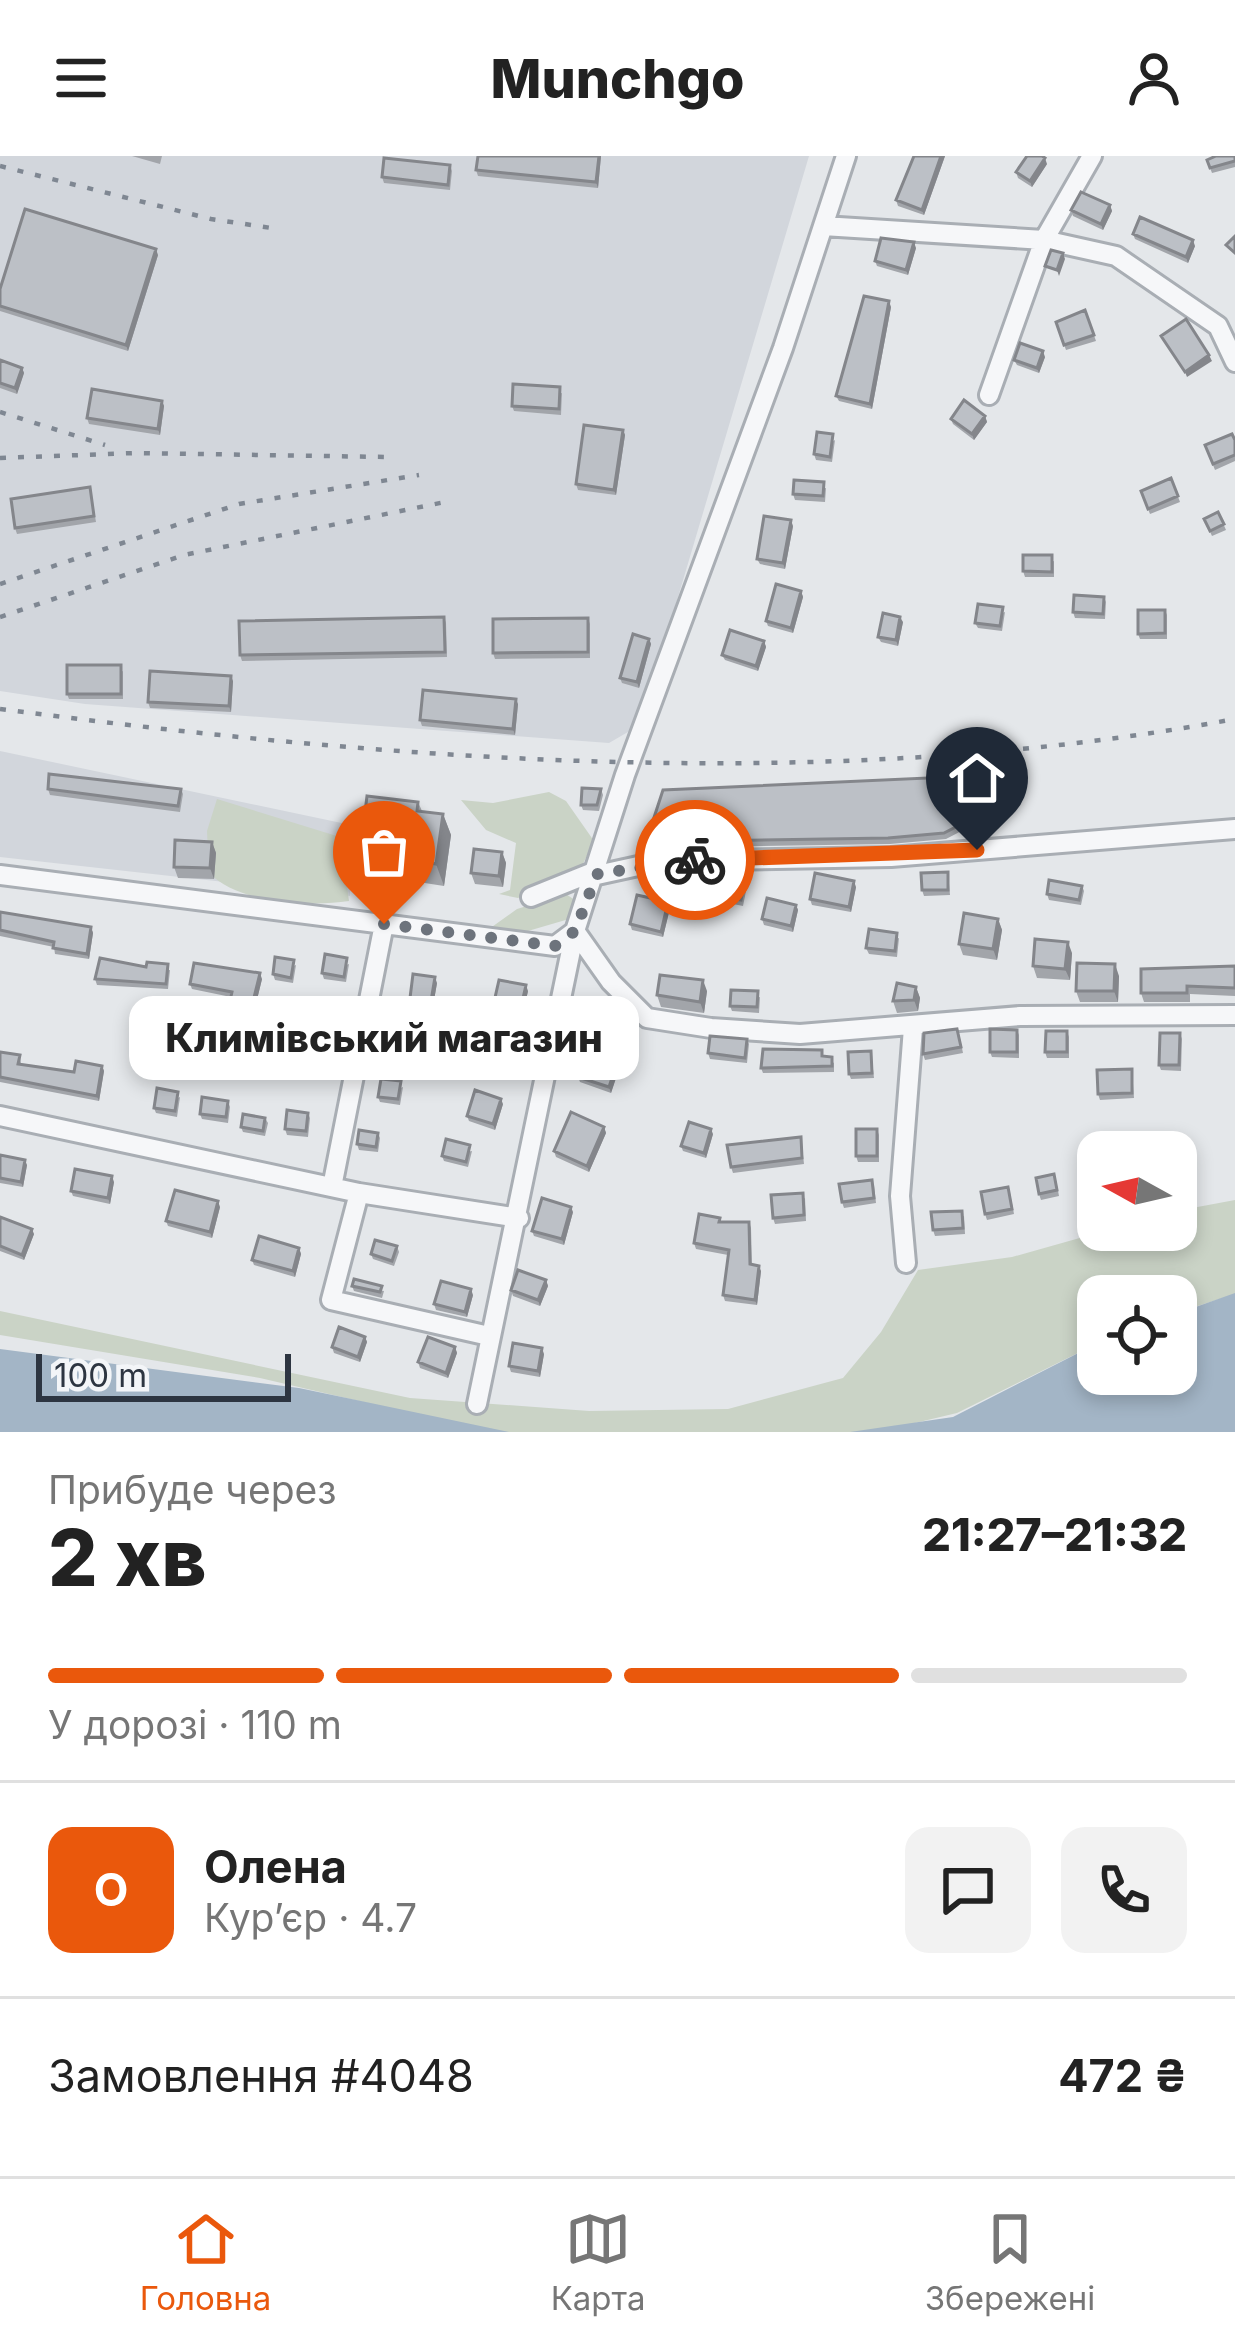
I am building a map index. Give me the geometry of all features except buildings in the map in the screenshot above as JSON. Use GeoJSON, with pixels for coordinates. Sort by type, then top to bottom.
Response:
{"type":"FeatureCollection","features":[{"type":"Feature","properties":{"kind":"street"},"geometry":{"type":"LineString","coordinates":[[477,1404],[575,931],[598,872],[625,776],[846,156]]}},
{"type":"Feature","properties":{"kind":"street"},"geometry":{"type":"LineString","coordinates":[[989,395],[1044,240],[1092,156]]}},
{"type":"Feature","properties":{"kind":"street"},"geometry":{"type":"LineString","coordinates":[[823,226],[1044,240],[1115,256],[1218,326],[1235,362]]}},
{"type":"Feature","properties":{"kind":"street"},"geometry":{"type":"LineString","coordinates":[[531,897],[598,872],[662,861],[891,857],[1235,829]]}},
{"type":"Feature","properties":{"kind":"street"},"geometry":{"type":"LineString","coordinates":[[0,874],[555,946],[575,931]]}},
{"type":"Feature","properties":{"kind":"street"},"geometry":{"type":"LineString","coordinates":[[332,1187],[384,924]]}},
{"type":"Feature","properties":{"kind":"street"},"geometry":{"type":"LineString","coordinates":[[575,931],[611,982],[647,1018],[800,1034],[1020,1016],[1235,1015]]}},
{"type":"Feature","properties":{"kind":"street"},"geometry":{"type":"LineString","coordinates":[[906,1263],[900,1196],[913,1028]]}},
{"type":"Feature","properties":{"kind":"street"},"geometry":{"type":"LineString","coordinates":[[0,1116],[359,1193],[519,1218]]}},
{"type":"Feature","properties":{"kind":"street"},"geometry":{"type":"LineString","coordinates":[[359,1193],[332,1300],[489,1336]]}},
{"type":"Feature","properties":{"kind":"shaded area"},"geometry":{"type":"Polygon","coordinates":[[[0,156],[809,156],[640,725],[609,743],[85,704],[0,691],[0,156]]]}},
{"type":"Feature","properties":{"kind":"shaded area"},"geometry":{"type":"Polygon","coordinates":[[[0,751],[351,825],[350,896],[0,857],[0,751]]]}},
{"type":"Feature","properties":{"kind":"shaded area"},"geometry":{"type":"Polygon","coordinates":[[[549,792],[566,801],[594,841],[581,868],[518,898],[499,894],[510,890],[516,843],[486,830],[461,800],[493,803],[549,792]]]}},
{"type":"Feature","properties":{"kind":"shaded area"},"geometry":{"type":"Polygon","coordinates":[[[217,799],[340,837],[349,901],[255,897],[209,873],[207,831],[217,799]]]}},
{"type":"Feature","properties":{"kind":"shaded area"},"geometry":{"type":"Polygon","coordinates":[[[566,894],[579,903],[569,919],[528,931],[489,929],[517,909],[566,894]]]}},
{"type":"Feature","properties":{"kind":"shaded area"},"geometry":{"type":"Polygon","coordinates":[[[1235,1200],[1235,1294],[1197,1306],[1197,1275],[1077,1275],[1077,1353],[957,1413],[877,1432],[492,1432],[260,1378],[0,1335],[0,1311],[410,1398],[589,1411],[728,1409],[843,1378],[881,1332],[918,1270],[1012,1257],[1077,1239],[1077,1251],[1197,1251],[1197,1207],[1235,1200]]]}},
{"type":"Feature","properties":{"kind":"water"},"geometry":{"type":"Polygon","coordinates":[[[1235,1293],[1235,1432],[850,1432],[953,1417],[1077,1354],[1077,1395],[1197,1395],[1197,1307],[1235,1293]]]}},
{"type":"Feature","properties":{"kind":"water"},"geometry":{"type":"Polygon","coordinates":[[[0,1349],[299,1388],[509,1432],[0,1432],[0,1349]]]}},
{"type":"Feature","properties":{"kind":"railway"},"geometry":{"type":"LineString","coordinates":[[0,166],[211,219],[278,229]]}},
{"type":"Feature","properties":{"kind":"railway"},"geometry":{"type":"LineString","coordinates":[[0,412],[105,445]]}},
{"type":"Feature","properties":{"kind":"railway"},"geometry":{"type":"LineString","coordinates":[[0,458],[136,453],[387,457]]}},
{"type":"Feature","properties":{"kind":"railway"},"geometry":{"type":"LineString","coordinates":[[0,584],[239,504],[419,475]]}},
{"type":"Feature","properties":{"kind":"railway"},"geometry":{"type":"LineString","coordinates":[[0,617],[184,555],[445,502]]}},
{"type":"Feature","properties":{"kind":"railway"},"geometry":{"type":"LineString","coordinates":[[0,709],[307,743],[618,762],[929,757],[1083,742],[1235,719]]}},
{"type":"Feature","properties":{"kind":"way so far"},"geometry":{"type":"LineString","coordinates":[[384,924],[555,946],[575,931],[597,874],[662,861],[695,860]]}},
{"type":"Feature","properties":{"kind":"place","name":"Климівський магазин"},"geometry":{"type":"Point","coordinates":[384,924]}},
{"type":"Feature","properties":{"kind":"route"},"geometry":{"type":"LineString","coordinates":[[695,860],[891,857],[977,850]]}}]}
